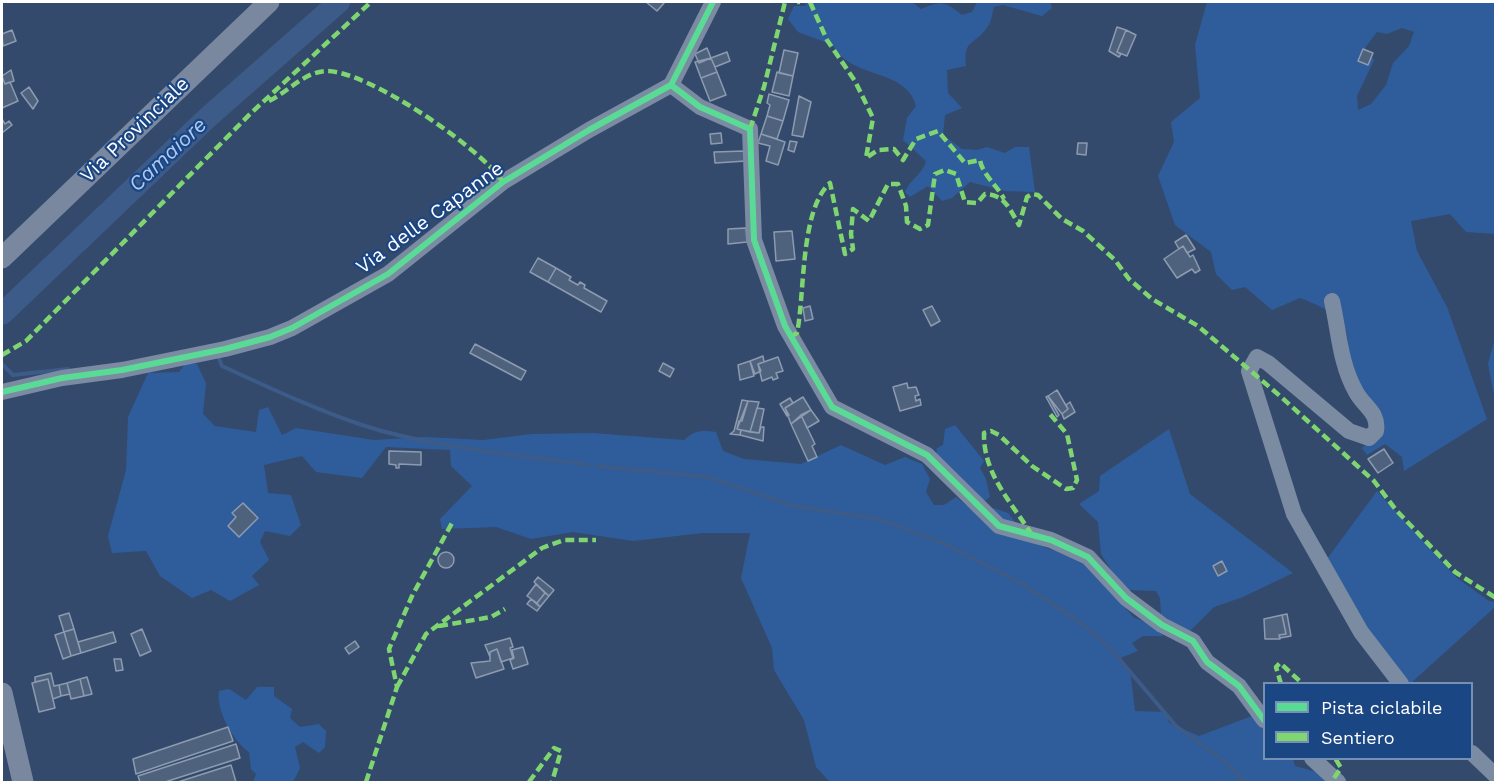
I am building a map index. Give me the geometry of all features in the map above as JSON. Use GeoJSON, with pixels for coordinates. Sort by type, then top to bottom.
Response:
{"type":"FeatureCollection","features":[{"type":"Feature","properties":{"kind":"main road","name":"Via Provinciale"},"geometry":{"type":"LineString","coordinates":[[2,258],[269,2]]}},
{"type":"Feature","properties":{"kind":"main road"},"geometry":{"type":"LineString","coordinates":[[2,693],[23,783]]}},
{"type":"Feature","properties":{"kind":"street"},"geometry":{"type":"LineString","coordinates":[[713,2],[671,85],[700,107],[750,129],[754,240],[785,326],[832,407],[927,455],[999,526],[1051,540],[1088,557],[1126,598],[1162,625],[1192,641],[1207,662],[1239,686],[1263,719]]}},
{"type":"Feature","properties":{"kind":"street","name":"Via delle Capanne"},"geometry":{"type":"LineString","coordinates":[[2,392],[62,378],[122,370],[225,349],[270,337],[292,328],[388,273],[503,182],[589,130],[671,85]]}},
{"type":"Feature","properties":{"kind":"street"},"geometry":{"type":"LineString","coordinates":[[1332,301],[1343,366],[1357,394],[1369,406],[1378,421],[1376,431],[1368,438],[1349,430],[1269,363],[1257,357],[1249,371],[1294,514],[1361,632],[1399,682]]}},
{"type":"Feature","properties":{"kind":"street"},"geometry":{"type":"LineString","coordinates":[[1473,754],[1496,776]]}},
{"type":"Feature","properties":{"kind":"street"},"geometry":{"type":"LineString","coordinates":[[1313,760],[1338,783]]}},
{"type":"Feature","properties":{"kind":"shaded area"},"geometry":{"type":"Polygon","coordinates":[[[804,2],[912,2],[921,9],[943,3],[962,15],[972,12],[977,2],[1050,2],[1052,8],[1042,16],[1003,5],[994,7],[989,24],[966,50],[966,66],[947,70],[948,93],[962,108],[945,115],[943,135],[962,149],[977,150],[987,147],[1005,153],[1015,147],[1029,147],[1035,192],[1005,191],[970,182],[952,198],[942,201],[928,186],[910,197],[905,192],[926,161],[903,140],[907,118],[916,106],[910,94],[890,79],[852,64],[841,56],[833,45],[798,32],[788,19],[794,6],[807,6],[804,2]]]}},
{"type":"Feature","properties":{"kind":"shaded area"},"geometry":{"type":"Polygon","coordinates":[[[1207,2],[1495,2],[1495,234],[1466,232],[1450,214],[1411,221],[1417,251],[1447,307],[1487,419],[1404,471],[1402,457],[1385,444],[1367,455],[1362,448],[1381,430],[1346,365],[1348,339],[1340,321],[1323,308],[1300,298],[1272,310],[1245,287],[1232,290],[1216,274],[1211,252],[1175,225],[1158,176],[1174,142],[1171,122],[1200,98],[1195,45],[1207,2]],[[1402,28],[1387,34],[1377,32],[1365,48],[1374,60],[1357,96],[1358,110],[1371,104],[1386,85],[1393,63],[1409,46],[1414,32],[1402,28]]]}},
{"type":"Feature","properties":{"kind":"shaded area"},"geometry":{"type":"Polygon","coordinates":[[[1495,338],[1495,400],[1488,364],[1495,338]]]}},
{"type":"Feature","properties":{"kind":"shaded area"},"geometry":{"type":"Polygon","coordinates":[[[186,363],[197,364],[206,383],[203,414],[215,426],[256,432],[259,410],[268,407],[282,435],[296,428],[374,440],[425,437],[483,440],[532,434],[592,433],[684,440],[698,431],[706,431],[716,432],[723,451],[744,459],[801,464],[841,445],[885,465],[905,457],[922,464],[930,479],[926,492],[934,505],[944,505],[956,497],[981,517],[993,508],[1008,513],[1031,542],[1090,564],[1133,617],[1162,629],[1163,636],[1143,636],[1132,643],[1138,651],[1118,659],[1130,669],[1135,711],[1166,712],[1169,723],[1199,736],[1252,716],[1263,725],[1263,760],[1293,760],[1295,766],[1317,772],[1328,782],[830,782],[816,767],[804,720],[774,670],[772,648],[741,578],[750,533],[703,533],[633,541],[573,532],[531,539],[496,527],[442,529],[440,519],[472,486],[451,466],[450,450],[386,447],[362,478],[316,472],[302,456],[264,465],[268,493],[291,495],[301,525],[290,536],[265,531],[260,542],[269,560],[252,576],[259,585],[230,601],[211,590],[192,598],[160,576],[146,551],[112,553],[108,536],[126,470],[128,417],[148,373],[179,372],[186,363]]]}},
{"type":"Feature","properties":{"kind":"shaded area"},"geometry":{"type":"Polygon","coordinates":[[[955,425],[984,461],[980,468],[986,479],[990,497],[986,500],[969,500],[936,458],[937,448],[943,445],[945,429],[955,425]]]}},
{"type":"Feature","properties":{"kind":"shaded area"},"geometry":{"type":"Polygon","coordinates":[[[1169,429],[1190,494],[1293,573],[1243,597],[1214,607],[1188,633],[1161,614],[1160,598],[1156,591],[1128,590],[1117,579],[1101,554],[1098,522],[1079,504],[1099,491],[1100,476],[1169,429]]]}},
{"type":"Feature","properties":{"kind":"shaded area"},"geometry":{"type":"Polygon","coordinates":[[[1377,491],[1457,578],[1489,601],[1495,602],[1495,607],[1412,682],[1406,682],[1391,667],[1324,563],[1377,491]]]}},
{"type":"Feature","properties":{"kind":"shaded area"},"geometry":{"type":"Polygon","coordinates":[[[257,687],[274,687],[274,696],[292,709],[290,718],[300,727],[319,724],[326,731],[325,747],[319,753],[303,742],[295,747],[300,768],[293,782],[253,782],[256,774],[251,769],[249,752],[237,741],[223,716],[219,691],[229,689],[246,700],[257,687]]]}},
{"type":"Feature","properties":{"kind":"building"},"geometry":{"type":"Polygon","coordinates":[[[646,2],[665,2],[657,11],[646,2]]]}},
{"type":"Feature","properties":{"kind":"building"},"geometry":{"type":"Polygon","coordinates":[[[1117,27],[1126,30],[1117,52],[1121,54],[1119,57],[1109,51],[1117,27]]]}},
{"type":"Feature","properties":{"kind":"building"},"geometry":{"type":"Polygon","coordinates":[[[12,30],[16,41],[3,46],[2,34],[12,30]]]}},
{"type":"Feature","properties":{"kind":"building"},"geometry":{"type":"Polygon","coordinates":[[[1126,30],[1136,35],[1127,56],[1117,52],[1126,30]]]}},
{"type":"Feature","properties":{"kind":"building"},"geometry":{"type":"Polygon","coordinates":[[[707,48],[711,58],[699,63],[695,54],[707,48]]]}},
{"type":"Feature","properties":{"kind":"building"},"geometry":{"type":"Polygon","coordinates":[[[1363,49],[1373,53],[1368,65],[1358,61],[1363,49]]]}},
{"type":"Feature","properties":{"kind":"building"},"geometry":{"type":"Polygon","coordinates":[[[784,50],[798,53],[793,76],[779,73],[784,50]]]}},
{"type":"Feature","properties":{"kind":"building"},"geometry":{"type":"Polygon","coordinates":[[[727,52],[730,61],[715,67],[711,58],[727,52]]]}},
{"type":"Feature","properties":{"kind":"building"},"geometry":{"type":"Polygon","coordinates":[[[711,58],[717,72],[701,78],[695,62],[711,58]]]}},
{"type":"Feature","properties":{"kind":"building"},"geometry":{"type":"Polygon","coordinates":[[[11,70],[14,81],[5,84],[2,76],[11,70]]]}},
{"type":"Feature","properties":{"kind":"building"},"geometry":{"type":"Polygon","coordinates":[[[717,72],[726,95],[710,101],[701,78],[717,72]]]}},
{"type":"Feature","properties":{"kind":"building"},"geometry":{"type":"Polygon","coordinates":[[[777,72],[793,76],[789,96],[772,92],[777,72]]]}},
{"type":"Feature","properties":{"kind":"building"},"geometry":{"type":"Polygon","coordinates":[[[2,76],[5,84],[10,82],[18,101],[2,108],[2,76]]]}},
{"type":"Feature","properties":{"kind":"building"},"geometry":{"type":"Polygon","coordinates":[[[29,87],[38,101],[33,109],[21,93],[29,87]]]}},
{"type":"Feature","properties":{"kind":"building"},"geometry":{"type":"Polygon","coordinates":[[[769,94],[789,100],[783,121],[767,116],[770,105],[767,103],[769,94]]]}},
{"type":"Feature","properties":{"kind":"building"},"geometry":{"type":"Polygon","coordinates":[[[799,96],[811,102],[803,137],[792,135],[799,96]]]}},
{"type":"Feature","properties":{"kind":"building"},"geometry":{"type":"Polygon","coordinates":[[[767,116],[783,121],[777,139],[761,134],[767,116]]]}},
{"type":"Feature","properties":{"kind":"building"},"geometry":{"type":"Polygon","coordinates":[[[2,119],[5,124],[9,121],[12,125],[2,133],[2,119]]]}},
{"type":"Feature","properties":{"kind":"building"},"geometry":{"type":"Polygon","coordinates":[[[721,133],[722,143],[711,144],[710,134],[721,133]]]}},
{"type":"Feature","properties":{"kind":"building"},"geometry":{"type":"Polygon","coordinates":[[[761,134],[785,142],[778,165],[766,161],[770,146],[758,143],[761,134]]]}},
{"type":"Feature","properties":{"kind":"building"},"geometry":{"type":"Polygon","coordinates":[[[790,141],[797,142],[794,152],[788,150],[790,141]]]}},
{"type":"Feature","properties":{"kind":"building"},"geometry":{"type":"Polygon","coordinates":[[[1078,143],[1087,143],[1086,155],[1077,154],[1078,143]]]}},
{"type":"Feature","properties":{"kind":"building"},"geometry":{"type":"Polygon","coordinates":[[[745,151],[746,161],[715,163],[714,152],[745,151]]]}},
{"type":"Feature","properties":{"kind":"building"},"geometry":{"type":"Polygon","coordinates":[[[746,228],[747,242],[728,244],[728,229],[746,228]]]}},
{"type":"Feature","properties":{"kind":"building"},"geometry":{"type":"Polygon","coordinates":[[[792,231],[795,259],[776,261],[774,232],[792,231]]]}},
{"type":"Feature","properties":{"kind":"building"},"geometry":{"type":"Polygon","coordinates":[[[1186,235],[1195,249],[1187,253],[1183,246],[1179,249],[1175,242],[1186,235]]]}},
{"type":"Feature","properties":{"kind":"building"},"geometry":{"type":"Polygon","coordinates":[[[1183,246],[1190,257],[1193,255],[1200,270],[1195,273],[1192,269],[1177,278],[1164,259],[1183,246]]]}},
{"type":"Feature","properties":{"kind":"building"},"geometry":{"type":"Polygon","coordinates":[[[538,258],[556,268],[548,282],[530,272],[538,258]]]}},
{"type":"Feature","properties":{"kind":"building"},"geometry":{"type":"Polygon","coordinates":[[[556,268],[571,277],[569,280],[578,285],[580,282],[585,285],[584,288],[607,301],[601,312],[548,282],[556,268]]]}},
{"type":"Feature","properties":{"kind":"building"},"geometry":{"type":"Polygon","coordinates":[[[810,306],[813,319],[805,321],[803,308],[810,306]]]}},
{"type":"Feature","properties":{"kind":"building"},"geometry":{"type":"Polygon","coordinates":[[[932,306],[940,321],[931,326],[923,310],[932,306]]]}},
{"type":"Feature","properties":{"kind":"building"},"geometry":{"type":"Polygon","coordinates":[[[475,344],[526,371],[521,380],[470,353],[475,344]]]}},
{"type":"Feature","properties":{"kind":"building"},"geometry":{"type":"Polygon","coordinates":[[[763,356],[764,362],[758,364],[761,371],[755,374],[750,361],[763,356]]]}},
{"type":"Feature","properties":{"kind":"building"},"geometry":{"type":"Polygon","coordinates":[[[778,357],[783,371],[776,373],[778,378],[773,380],[772,377],[762,381],[758,364],[778,357]]]}},
{"type":"Feature","properties":{"kind":"building"},"geometry":{"type":"Polygon","coordinates":[[[750,361],[754,376],[740,380],[738,365],[750,361]]]}},
{"type":"Feature","properties":{"kind":"building"},"geometry":{"type":"Polygon","coordinates":[[[663,363],[674,369],[670,377],[659,371],[663,363]]]}},
{"type":"Feature","properties":{"kind":"building"},"geometry":{"type":"Polygon","coordinates":[[[907,383],[908,388],[916,387],[919,395],[915,396],[916,401],[920,399],[921,405],[900,411],[893,387],[907,383]]]}},
{"type":"Feature","properties":{"kind":"building"},"geometry":{"type":"Polygon","coordinates":[[[1057,390],[1068,409],[1062,414],[1048,396],[1057,390]]]}},
{"type":"Feature","properties":{"kind":"building"},"geometry":{"type":"Polygon","coordinates":[[[1048,396],[1059,415],[1057,417],[1046,397],[1048,396]]]}},
{"type":"Feature","properties":{"kind":"building"},"geometry":{"type":"Polygon","coordinates":[[[803,397],[811,410],[791,424],[785,408],[803,397]]]}},
{"type":"Feature","properties":{"kind":"building"},"geometry":{"type":"Polygon","coordinates":[[[790,398],[793,403],[785,408],[789,415],[787,416],[780,404],[790,398]]]}},
{"type":"Feature","properties":{"kind":"building"},"geometry":{"type":"Polygon","coordinates":[[[742,400],[748,401],[737,429],[741,430],[740,435],[730,434],[734,431],[742,400]]]}},
{"type":"Feature","properties":{"kind":"building"},"geometry":{"type":"Polygon","coordinates":[[[748,401],[759,402],[750,432],[737,429],[748,401]]]}},
{"type":"Feature","properties":{"kind":"building"},"geometry":{"type":"Polygon","coordinates":[[[1070,402],[1075,412],[1064,419],[1062,414],[1068,409],[1066,405],[1070,402]]]}},
{"type":"Feature","properties":{"kind":"building"},"geometry":{"type":"Polygon","coordinates":[[[757,408],[764,409],[759,433],[750,432],[757,408]]]}},
{"type":"Feature","properties":{"kind":"building"},"geometry":{"type":"Polygon","coordinates":[[[811,410],[819,421],[807,428],[801,415],[811,410]]]}},
{"type":"Feature","properties":{"kind":"building"},"geometry":{"type":"Polygon","coordinates":[[[801,415],[815,444],[812,446],[817,457],[808,461],[791,424],[801,415]]]}},
{"type":"Feature","properties":{"kind":"building"},"geometry":{"type":"Polygon","coordinates":[[[761,427],[764,427],[763,441],[740,435],[741,430],[759,433],[761,427]]]}},
{"type":"Feature","properties":{"kind":"building"},"geometry":{"type":"Polygon","coordinates":[[[1384,449],[1393,463],[1378,473],[1368,459],[1384,449]]]}},
{"type":"Feature","properties":{"kind":"building"},"geometry":{"type":"Polygon","coordinates":[[[389,451],[421,452],[421,465],[399,464],[399,468],[396,468],[396,465],[389,464],[389,451]]]}},
{"type":"Feature","properties":{"kind":"building"},"geometry":{"type":"Polygon","coordinates":[[[243,503],[258,518],[239,537],[228,526],[236,517],[232,513],[243,503]]]}},
{"type":"Feature","properties":{"kind":"building"},"geometry":{"type":"Polygon","coordinates":[[[446,552],[452,554],[454,560],[452,566],[446,568],[440,566],[438,560],[440,554],[446,552]]]}},
{"type":"Feature","properties":{"kind":"building"},"geometry":{"type":"Polygon","coordinates":[[[1222,561],[1227,571],[1218,576],[1213,566],[1222,561]]]}},
{"type":"Feature","properties":{"kind":"building"},"geometry":{"type":"Polygon","coordinates":[[[538,577],[554,590],[549,596],[534,582],[538,577]]]}},
{"type":"Feature","properties":{"kind":"building"},"geometry":{"type":"Polygon","coordinates":[[[536,584],[545,593],[537,603],[527,596],[536,584]]]}},
{"type":"Feature","properties":{"kind":"building"},"geometry":{"type":"Polygon","coordinates":[[[545,593],[549,596],[540,607],[537,603],[545,593]]]}},
{"type":"Feature","properties":{"kind":"building"},"geometry":{"type":"Polygon","coordinates":[[[531,599],[540,607],[537,611],[527,604],[531,599]]]}},
{"type":"Feature","properties":{"kind":"building"},"geometry":{"type":"Polygon","coordinates":[[[69,613],[74,629],[64,632],[59,616],[69,613]]]}},
{"type":"Feature","properties":{"kind":"building"},"geometry":{"type":"Polygon","coordinates":[[[1287,614],[1291,636],[1280,638],[1279,635],[1286,634],[1282,615],[1287,614]]]}},
{"type":"Feature","properties":{"kind":"building"},"geometry":{"type":"Polygon","coordinates":[[[1282,615],[1286,634],[1279,635],[1280,639],[1265,639],[1264,619],[1282,615]]]}},
{"type":"Feature","properties":{"kind":"building"},"geometry":{"type":"Polygon","coordinates":[[[74,629],[81,653],[71,656],[64,632],[74,629]]]}},
{"type":"Feature","properties":{"kind":"building"},"geometry":{"type":"Polygon","coordinates":[[[142,629],[151,651],[140,656],[131,634],[142,629]]]}},
{"type":"Feature","properties":{"kind":"building"},"geometry":{"type":"Polygon","coordinates":[[[64,632],[71,656],[63,659],[55,635],[64,632]]]}},
{"type":"Feature","properties":{"kind":"building"},"geometry":{"type":"Polygon","coordinates":[[[113,632],[116,642],[81,653],[78,642],[113,632]]]}},
{"type":"Feature","properties":{"kind":"building"},"geometry":{"type":"Polygon","coordinates":[[[510,638],[513,658],[501,662],[497,649],[490,652],[490,657],[485,645],[510,638]]]}},
{"type":"Feature","properties":{"kind":"building"},"geometry":{"type":"Polygon","coordinates":[[[355,641],[359,647],[349,654],[345,648],[355,641]]]}},
{"type":"Feature","properties":{"kind":"building"},"geometry":{"type":"Polygon","coordinates":[[[523,647],[528,664],[513,669],[510,660],[514,658],[512,650],[523,647]]]}},
{"type":"Feature","properties":{"kind":"building"},"geometry":{"type":"Polygon","coordinates":[[[497,649],[504,669],[476,678],[471,663],[490,661],[490,652],[497,649]]]}},
{"type":"Feature","properties":{"kind":"building"},"geometry":{"type":"Polygon","coordinates":[[[114,659],[121,659],[123,670],[116,671],[114,659]]]}},
{"type":"Feature","properties":{"kind":"building"},"geometry":{"type":"Polygon","coordinates":[[[51,673],[54,686],[59,685],[61,696],[53,699],[48,679],[35,682],[35,677],[51,673]]]}},
{"type":"Feature","properties":{"kind":"building"},"geometry":{"type":"Polygon","coordinates":[[[87,677],[92,694],[84,696],[80,679],[87,677]]]}},
{"type":"Feature","properties":{"kind":"building"},"geometry":{"type":"Polygon","coordinates":[[[48,679],[55,708],[39,712],[32,683],[48,679]]]}},
{"type":"Feature","properties":{"kind":"building"},"geometry":{"type":"Polygon","coordinates":[[[80,679],[84,696],[71,699],[67,683],[80,679]]]}},
{"type":"Feature","properties":{"kind":"building"},"geometry":{"type":"Polygon","coordinates":[[[67,683],[70,694],[61,696],[59,685],[67,683]]]}},
{"type":"Feature","properties":{"kind":"building"},"geometry":{"type":"Polygon","coordinates":[[[228,727],[233,741],[136,774],[133,759],[228,727]]]}},
{"type":"Feature","properties":{"kind":"building"},"geometry":{"type":"Polygon","coordinates":[[[236,744],[240,758],[165,782],[140,782],[138,776],[236,744]]]}},
{"type":"Feature","properties":{"kind":"building"},"geometry":{"type":"Polygon","coordinates":[[[231,765],[236,782],[178,782],[231,765]]]}},
{"type":"Feature","properties":{"kind":"waterway","name":"Camaiore"},"geometry":{"type":"LineString","coordinates":[[2,314],[206,119],[339,2]]}},
{"type":"Feature","properties":{"kind":"waterway"},"geometry":{"type":"LineString","coordinates":[[218,356],[222,366],[309,405],[389,433],[446,445],[589,465]]}},
{"type":"Feature","properties":{"kind":"waterway"},"geometry":{"type":"LineString","coordinates":[[2,364],[13,375],[68,369]]}},
{"type":"Feature","properties":{"kind":"waterway"},"geometry":{"type":"LineString","coordinates":[[597,466],[708,477],[794,506],[879,519],[945,544],[1021,583],[1081,623],[1110,648],[1176,726],[1224,761],[1245,782]]}},
{"type":"Feature","properties":{"kind":"marked path"},"geometry":{"type":"LineString","coordinates":[[2,355],[26,341],[250,114],[371,2]]}},
{"type":"Feature","properties":{"kind":"marked path"},"geometry":{"type":"LineString","coordinates":[[750,129],[764,87],[785,2]]}},
{"type":"Feature","properties":{"kind":"marked path"},"geometry":{"type":"LineString","coordinates":[[810,2],[827,40],[855,81],[873,118],[866,158],[878,150],[894,149],[903,160],[916,139],[938,131],[965,163],[980,160],[984,170],[1004,199]]}},
{"type":"Feature","properties":{"kind":"marked path"},"geometry":{"type":"LineString","coordinates":[[269,101],[318,72],[344,74],[368,83],[422,113],[472,150],[491,167],[503,182]]}},
{"type":"Feature","properties":{"kind":"marked path"},"geometry":{"type":"LineString","coordinates":[[790,337],[797,333],[805,253],[813,212],[820,195],[830,183],[845,254],[853,249],[851,234],[853,209],[869,221],[888,184],[898,184],[906,206],[907,222],[920,229],[928,225],[935,174],[945,170],[956,174],[965,202],[977,203],[985,194],[997,197],[1006,204],[1019,225],[1027,197],[1032,194],[1038,195],[1062,219],[1083,231],[1115,260],[1129,279],[1152,299],[1198,326],[1280,396],[1374,481],[1396,510],[1455,572],[1496,598]]}},
{"type":"Feature","properties":{"kind":"marked path"},"geometry":{"type":"LineString","coordinates":[[1032,535],[993,475],[988,462],[984,433],[991,431],[999,435],[1032,466],[1066,489],[1073,488],[1077,480],[1067,434],[1049,413]]}},
{"type":"Feature","properties":{"kind":"marked path"},"geometry":{"type":"LineString","coordinates":[[366,782],[397,687],[389,649],[412,596],[452,523]]}},
{"type":"Feature","properties":{"kind":"marked path"},"geometry":{"type":"LineString","coordinates":[[397,687],[426,634],[542,548],[564,540],[596,540]]}},
{"type":"Feature","properties":{"kind":"marked path"},"geometry":{"type":"LineString","coordinates":[[439,626],[491,617],[505,609]]}},
{"type":"Feature","properties":{"kind":"marked path"},"geometry":{"type":"LineString","coordinates":[[1280,682],[1276,667],[1280,663],[1301,682]]}},
{"type":"Feature","properties":{"kind":"marked path"},"geometry":{"type":"LineString","coordinates":[[529,782],[554,748],[561,751],[552,782]]}},
{"type":"Feature","properties":{"kind":"marked path"},"geometry":{"type":"LineString","coordinates":[[1334,778],[1341,768],[1336,760]]}},
{"type":"Feature","properties":{"kind":"cycle path"},"geometry":{"type":"LineString","coordinates":[[2,392],[62,378],[122,370],[225,349],[270,337],[292,328],[388,274],[503,182],[589,130],[671,85],[713,2]]}},
{"type":"Feature","properties":{"kind":"cycle path"},"geometry":{"type":"LineString","coordinates":[[671,85],[700,107],[750,129],[754,240],[785,326],[832,407],[927,455],[999,526],[1051,540],[1088,557],[1126,598],[1162,625],[1193,641],[1207,662],[1239,686],[1263,719]]}}]}
